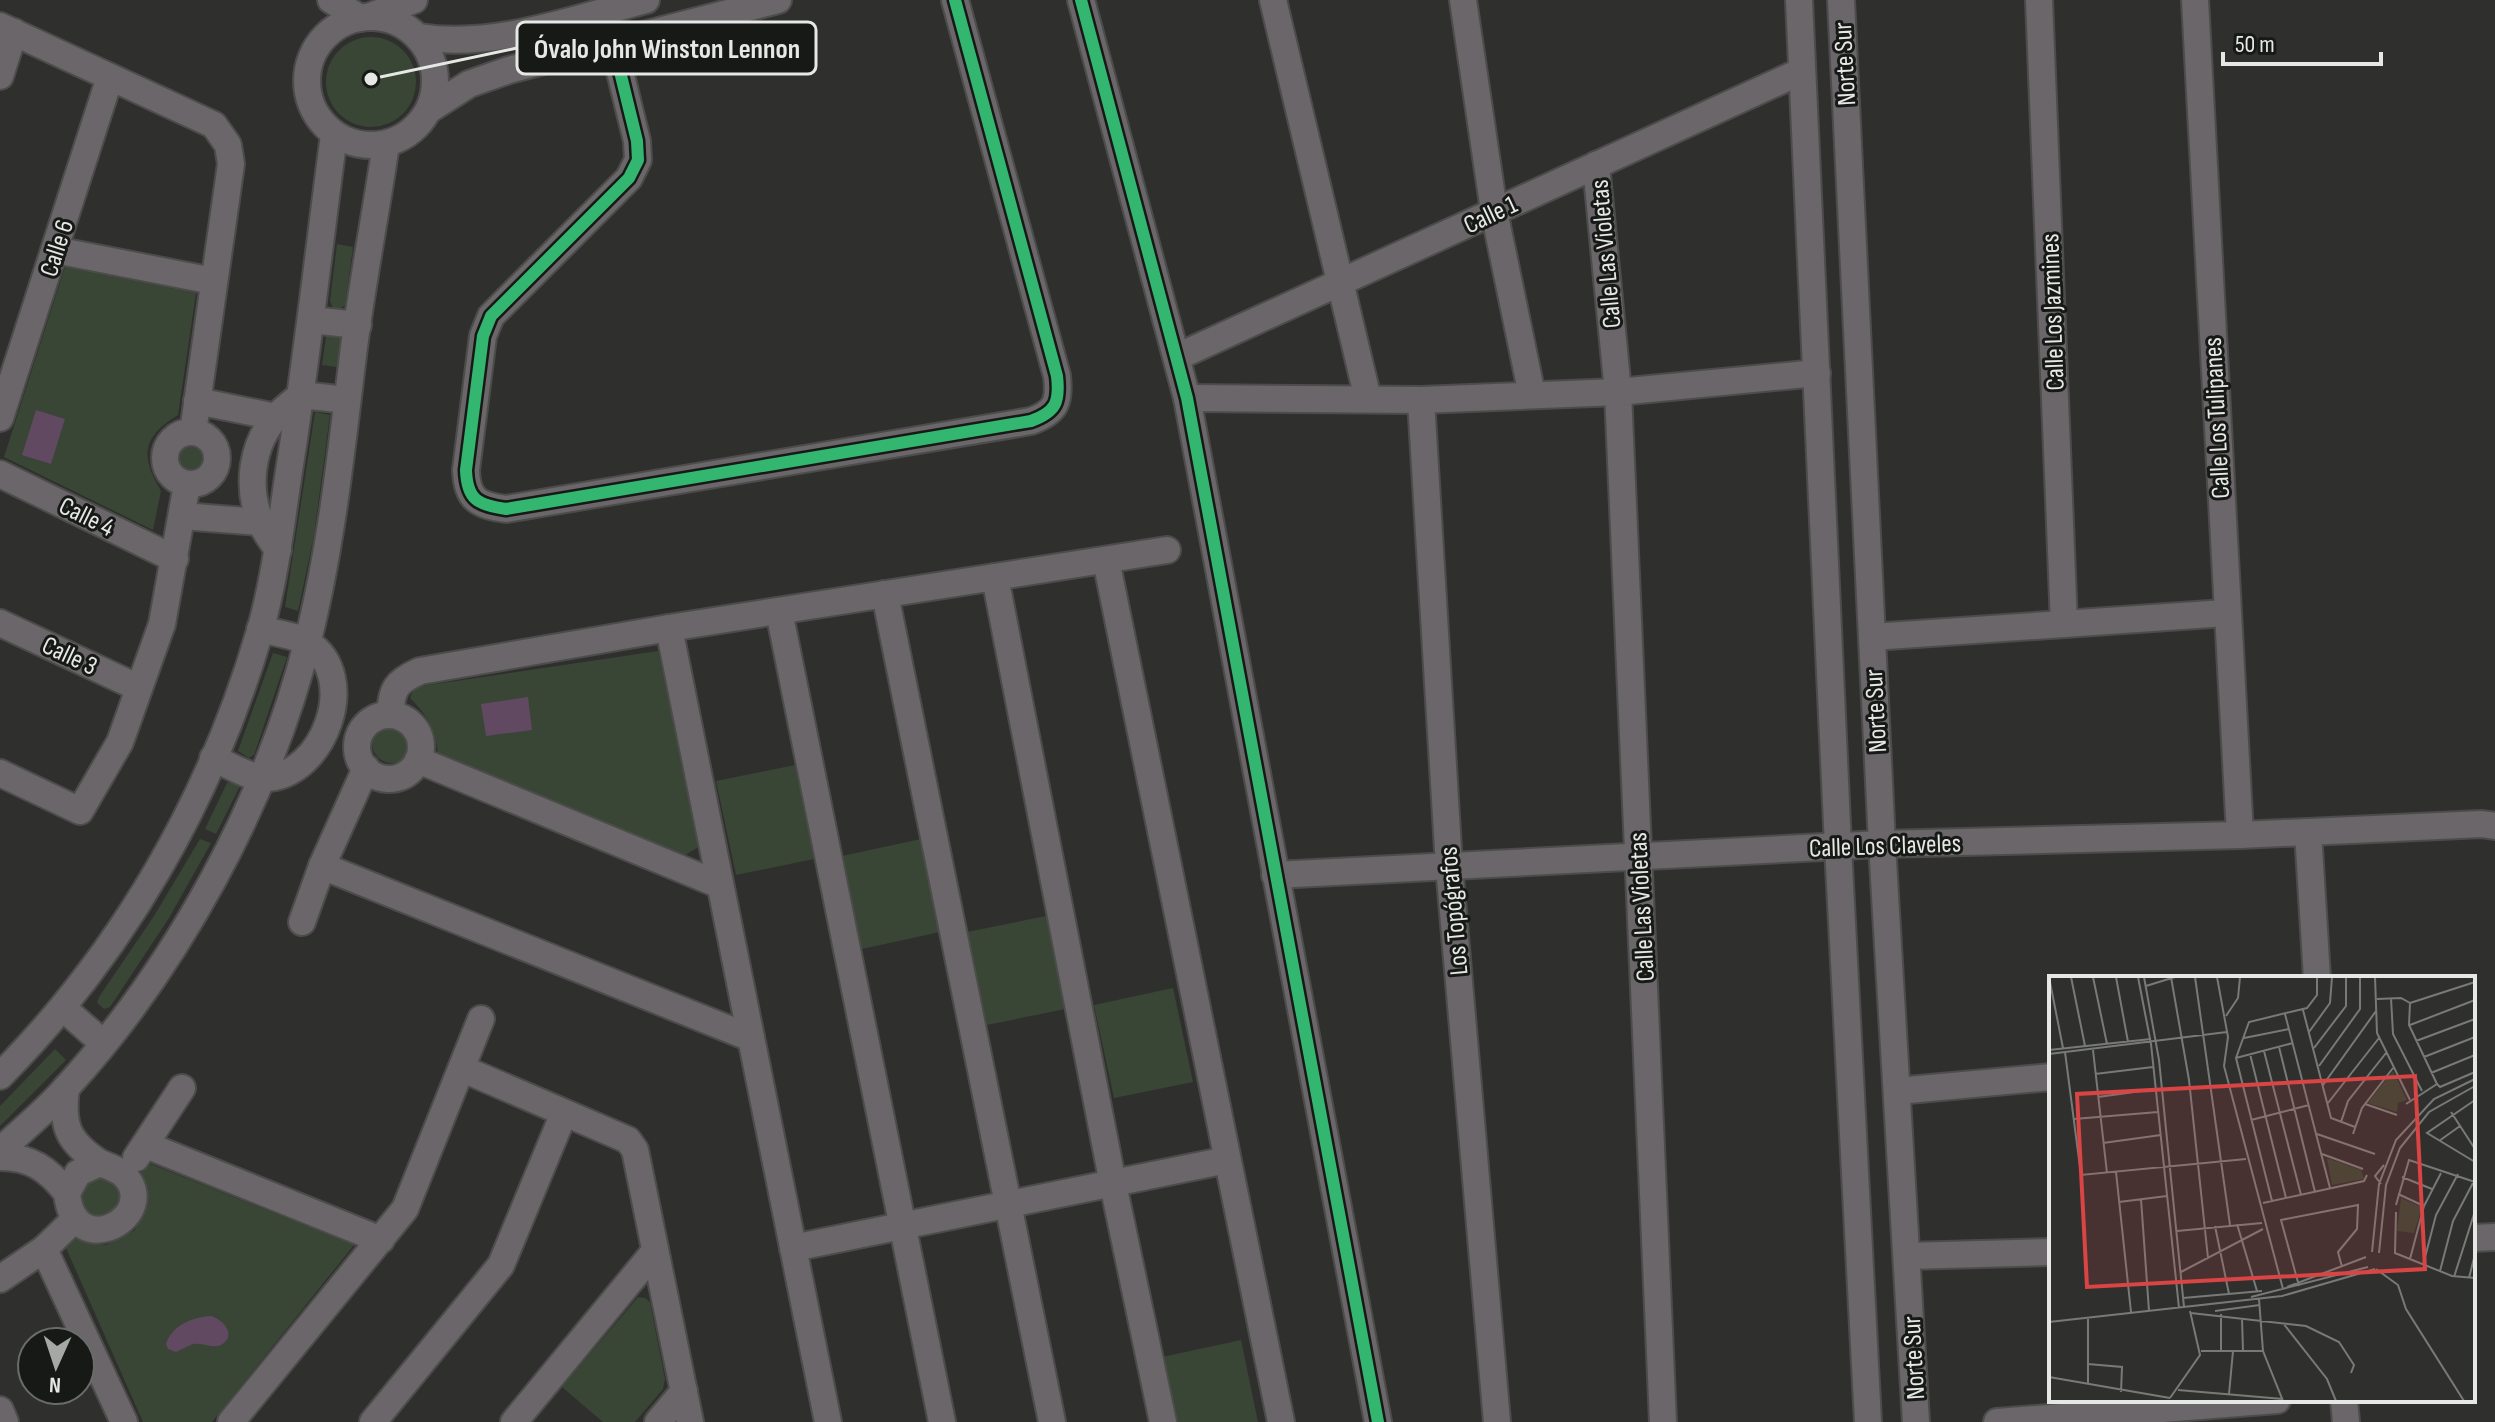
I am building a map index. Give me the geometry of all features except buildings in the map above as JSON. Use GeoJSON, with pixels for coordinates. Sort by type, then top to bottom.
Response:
{"type":"FeatureCollection","features":[{"type":"Feature","properties":{"kind":"street"},"geometry":{"type":"LineString","coordinates":[[331,0],[363,18],[386,19],[404,25],[419,37],[430,53],[435,71],[436,90],[430,109]]}},
{"type":"Feature","properties":{"kind":"street"},"geometry":{"type":"LineString","coordinates":[[414,0],[343,23],[323,38],[310,60],[306,76],[307,93],[312,109],[334,135],[350,143],[368,146],[386,144],[412,131],[430,109],[469,84],[495,74],[778,0]]}},
{"type":"Feature","properties":{"kind":"street"},"geometry":{"type":"LineString","coordinates":[[419,37],[472,42],[500,38],[646,0]]}},
{"type":"Feature","properties":{"kind":"street"},"geometry":{"type":"LineString","coordinates":[[613,43],[637,141],[638,160],[629,178],[491,316],[483,336],[466,470],[466,485],[473,498],[487,506],[506,509],[1031,421],[1045,415],[1055,405],[1059,391],[1057,376],[955,0]]}},
{"type":"Feature","properties":{"kind":"street"},"geometry":{"type":"LineString","coordinates":[[1081,0],[1187,398],[1378,1422]]}},
{"type":"Feature","properties":{"kind":"street"},"geometry":{"type":"LineString","coordinates":[[1273,0],[1368,399]]}},
{"type":"Feature","properties":{"kind":"street"},"geometry":{"type":"LineString","coordinates":[[1463,0],[1494,211],[1532,395]]}},
{"type":"Feature","properties":{"kind":"street","name":"Norte Sur"},"geometry":{"type":"LineString","coordinates":[[1799,0],[1868,1422]]}},
{"type":"Feature","properties":{"kind":"street","name":"Norte Sur"},"geometry":{"type":"LineString","coordinates":[[1841,0],[1882,844],[1916,1422]]}},
{"type":"Feature","properties":{"kind":"street","name":"Calle Los Jazmines"},"geometry":{"type":"LineString","coordinates":[[2039,0],[2064,624]]}},
{"type":"Feature","properties":{"kind":"street","name":"Calle Los Tulipanes"},"geometry":{"type":"LineString","coordinates":[[2195,0],[2240,835]]}},
{"type":"Feature","properties":{"kind":"street"},"geometry":{"type":"LineString","coordinates":[[0,76],[7,29],[214,125],[228,145],[231,164],[197,401],[203,438],[217,464],[196,482],[182,516],[162,624],[120,742],[80,811],[0,773]]}},
{"type":"Feature","properties":{"kind":"street","name":"Calle 1"},"geometry":{"type":"LineString","coordinates":[[1177,357],[1802,71]]}},
{"type":"Feature","properties":{"kind":"street","name":"Calle 6"},"geometry":{"type":"LineString","coordinates":[[0,418],[110,77]]}},
{"type":"Feature","properties":{"kind":"street"},"geometry":{"type":"LineString","coordinates":[[0,1076],[63,1008],[104,956],[141,901],[180,831],[238,696],[260,629],[278,550],[334,135]]}},
{"type":"Feature","properties":{"kind":"street"},"geometry":{"type":"LineString","coordinates":[[0,1151],[66,1088],[155,972],[229,848],[261,778],[307,642],[327,547],[386,144]]}},
{"type":"Feature","properties":{"kind":"street","name":"Calle Las Violetas"},"geometry":{"type":"LineString","coordinates":[[1596,165],[1618,392],[1663,1422]]}},
{"type":"Feature","properties":{"kind":"street"},"geometry":{"type":"LineString","coordinates":[[55,250],[213,281]]}},
{"type":"Feature","properties":{"kind":"street"},"geometry":{"type":"LineString","coordinates":[[311,320],[358,325]]}},
{"type":"Feature","properties":{"kind":"street"},"geometry":{"type":"LineString","coordinates":[[1187,398],[1421,400],[1618,392],[1817,373]]}},
{"type":"Feature","properties":{"kind":"street"},"geometry":{"type":"LineString","coordinates":[[278,550],[260,522],[252,484],[253,464],[259,445],[276,417],[301,395],[347,400]]}},
{"type":"Feature","properties":{"kind":"street","name":"Los Topógrafos"},"geometry":{"type":"LineString","coordinates":[[1421,400],[1449,866],[1497,1422]]}},
{"type":"Feature","properties":{"kind":"street"},"geometry":{"type":"LineString","coordinates":[[197,401],[276,417]]}},
{"type":"Feature","properties":{"kind":"street"},"geometry":{"type":"LineString","coordinates":[[252,484],[179,482],[167,471],[165,456],[171,441],[185,433],[259,445]]}},
{"type":"Feature","properties":{"kind":"street","name":"Calle 4"},"geometry":{"type":"LineString","coordinates":[[0,474],[175,559]]}},
{"type":"Feature","properties":{"kind":"street"},"geometry":{"type":"LineString","coordinates":[[182,516],[260,522]]}},
{"type":"Feature","properties":{"kind":"street"},"geometry":{"type":"LineString","coordinates":[[302,922],[362,760],[360,734],[381,717],[399,682],[420,671],[669,628],[1167,550]]}},
{"type":"Feature","properties":{"kind":"street"},"geometry":{"type":"LineString","coordinates":[[1106,560],[1281,1422]]}},
{"type":"Feature","properties":{"kind":"street"},"geometry":{"type":"LineString","coordinates":[[995,577],[1113,1184],[1163,1422]]}},
{"type":"Feature","properties":{"kind":"street"},"geometry":{"type":"LineString","coordinates":[[885,594],[1052,1422]]}},
{"type":"Feature","properties":{"kind":"street"},"geometry":{"type":"LineString","coordinates":[[779,611],[942,1422]]}},
{"type":"Feature","properties":{"kind":"street"},"geometry":{"type":"LineString","coordinates":[[1872,637],[2226,613]]}},
{"type":"Feature","properties":{"kind":"street","name":"Calle 3"},"geometry":{"type":"LineString","coordinates":[[0,623],[139,688]]}},
{"type":"Feature","properties":{"kind":"street"},"geometry":{"type":"LineString","coordinates":[[669,628],[828,1422]]}},
{"type":"Feature","properties":{"kind":"street"},"geometry":{"type":"LineString","coordinates":[[213,758],[261,778],[288,775],[308,759],[320,742],[333,706],[332,681],[325,660],[307,642],[260,629]]}},
{"type":"Feature","properties":{"kind":"street"},"geometry":{"type":"LineString","coordinates":[[320,742],[362,760],[379,777],[394,778],[408,772],[418,760],[421,750],[417,730],[410,722],[333,706]]}},
{"type":"Feature","properties":{"kind":"street"},"geometry":{"type":"LineString","coordinates":[[418,760],[720,885]]}},
{"type":"Feature","properties":{"kind":"street","name":"Calle Los Claveles"},"geometry":{"type":"LineString","coordinates":[[1275,875],[1882,844],[2495,826]]}},
{"type":"Feature","properties":{"kind":"street"},"geometry":{"type":"LineString","coordinates":[[2308,832],[2317,976]]}},
{"type":"Feature","properties":{"kind":"street"},"geometry":{"type":"LineString","coordinates":[[322,866],[751,1038]]}},
{"type":"Feature","properties":{"kind":"street"},"geometry":{"type":"LineString","coordinates":[[63,1008],[103,1043]]}},
{"type":"Feature","properties":{"kind":"street"},"geometry":{"type":"LineString","coordinates":[[231,1422],[405,1209],[481,1019]]}},
{"type":"Feature","properties":{"kind":"street"},"geometry":{"type":"LineString","coordinates":[[463,1069],[628,1140],[635,1150],[690,1422]]}},
{"type":"Feature","properties":{"kind":"street"},"geometry":{"type":"LineString","coordinates":[[1897,1091],[2049,1077]]}},
{"type":"Feature","properties":{"kind":"street"},"geometry":{"type":"LineString","coordinates":[[0,1157],[15,1157],[45,1168],[67,1193],[70,1212],[83,1226],[104,1230],[123,1222],[133,1203],[129,1183],[112,1168],[81,1151],[68,1132],[63,1111],[66,1088]]}},
{"type":"Feature","properties":{"kind":"street"},"geometry":{"type":"LineString","coordinates":[[67,1193],[78,1173],[112,1168],[146,1145],[182,1088]]}},
{"type":"Feature","properties":{"kind":"street"},"geometry":{"type":"LineString","coordinates":[[373,1422],[501,1265],[564,1113]]}},
{"type":"Feature","properties":{"kind":"street"},"geometry":{"type":"LineString","coordinates":[[146,1145],[381,1240]]}},
{"type":"Feature","properties":{"kind":"street"},"geometry":{"type":"LineString","coordinates":[[793,1248],[1227,1160]]}},
{"type":"Feature","properties":{"kind":"street"},"geometry":{"type":"LineString","coordinates":[[0,1279],[44,1249],[75,1219]]}},
{"type":"Feature","properties":{"kind":"street"},"geometry":{"type":"LineString","coordinates":[[2475,1238],[2495,1237]]}},
{"type":"Feature","properties":{"kind":"street"},"geometry":{"type":"LineString","coordinates":[[44,1249],[124,1422]]}},
{"type":"Feature","properties":{"kind":"street"},"geometry":{"type":"LineString","coordinates":[[514,1422],[655,1251]]}},
{"type":"Feature","properties":{"kind":"street"},"geometry":{"type":"LineString","coordinates":[[1908,1256],[2049,1252]]}},
{"type":"Feature","properties":{"kind":"street"},"geometry":{"type":"LineString","coordinates":[[658,1422],[684,1391]]}},
{"type":"Feature","properties":{"kind":"street"},"geometry":{"type":"LineString","coordinates":[[1997,1422],[2252,1402]]}},
{"type":"Feature","properties":{"kind":"street"},"geometry":{"type":"LineString","coordinates":[[2344,1402],[2346,1422]]}},
{"type":"Feature","properties":{"kind":"street"},"geometry":{"type":"LineString","coordinates":[[0,1410],[5,1422]]}},
{"type":"Feature","properties":{"kind":"green space"},"geometry":{"type":"Polygon","coordinates":[[[371,37],[388,41],[403,50],[412,65],[416,82],[412,99],[403,114],[388,123],[371,127],[354,123],[339,114],[330,99],[326,82],[330,65],[339,50],[354,41],[371,37]]]}},
{"type":"Feature","properties":{"kind":"green space"},"geometry":{"type":"Polygon","coordinates":[[[337,244],[353,247],[345,305],[340,309],[333,308],[330,301],[337,244]]]}},
{"type":"Feature","properties":{"kind":"green space"},"geometry":{"type":"Polygon","coordinates":[[[65,267],[196,293],[178,415],[157,431],[148,448],[150,467],[161,491],[153,530],[4,457],[65,267]]]}},
{"type":"Feature","properties":{"kind":"green space"},"geometry":{"type":"Polygon","coordinates":[[[330,333],[341,338],[337,367],[322,365],[326,337],[330,333]]]}},
{"type":"Feature","properties":{"kind":"green space"},"geometry":{"type":"Polygon","coordinates":[[[315,412],[330,415],[314,535],[298,611],[285,607],[315,412]]]}},
{"type":"Feature","properties":{"kind":"green space"},"geometry":{"type":"Polygon","coordinates":[[[190,438],[204,444],[210,458],[204,472],[190,478],[176,472],[170,458],[176,444],[190,438]]]}},
{"type":"Feature","properties":{"kind":"green space"},"geometry":{"type":"Polygon","coordinates":[[[658,651],[700,846],[682,857],[438,755],[430,724],[410,698],[415,687],[658,651]]]}},
{"type":"Feature","properties":{"kind":"green space"},"geometry":{"type":"Polygon","coordinates":[[[273,653],[287,657],[254,755],[249,758],[238,751],[273,653]]]}},
{"type":"Feature","properties":{"kind":"green space"},"geometry":{"type":"Polygon","coordinates":[[[392,723],[406,729],[412,743],[406,757],[392,763],[378,757],[372,743],[378,729],[392,723]]]}},
{"type":"Feature","properties":{"kind":"green space"},"geometry":{"type":"Polygon","coordinates":[[[795,765],[814,859],[736,875],[716,781],[795,765]]]}},
{"type":"Feature","properties":{"kind":"green space"},"geometry":{"type":"Polygon","coordinates":[[[232,781],[240,786],[216,834],[205,829],[227,783],[232,781]]]}},
{"type":"Feature","properties":{"kind":"green space"},"geometry":{"type":"Polygon","coordinates":[[[200,839],[211,843],[169,918],[110,1007],[104,1009],[97,1003],[99,997],[154,916],[200,839]]]}},
{"type":"Feature","properties":{"kind":"green space"},"geometry":{"type":"Polygon","coordinates":[[[921,839],[940,932],[862,949],[842,856],[921,839]]]}},
{"type":"Feature","properties":{"kind":"green space"},"geometry":{"type":"Polygon","coordinates":[[[1046,916],[1065,1009],[987,1025],[967,932],[1046,916]]]}},
{"type":"Feature","properties":{"kind":"green space"},"geometry":{"type":"Polygon","coordinates":[[[1173,988],[1193,1082],[1114,1098],[1094,1005],[1173,988]]]}},
{"type":"Feature","properties":{"kind":"green space"},"geometry":{"type":"Polygon","coordinates":[[[55,1049],[66,1060],[0,1126],[0,1106],[55,1049]]]}},
{"type":"Feature","properties":{"kind":"green space"},"geometry":{"type":"Polygon","coordinates":[[[151,1164],[354,1245],[212,1422],[143,1422],[66,1248],[75,1239],[106,1245],[135,1230],[147,1201],[141,1173],[151,1164]]]}},
{"type":"Feature","properties":{"kind":"green space"},"geometry":{"type":"Polygon","coordinates":[[[96,1175],[117,1182],[123,1203],[108,1219],[86,1216],[78,1188],[96,1175]]]}},
{"type":"Feature","properties":{"kind":"green space"},"geometry":{"type":"Polygon","coordinates":[[[638,1297],[650,1302],[665,1379],[663,1389],[635,1422],[603,1422],[562,1387],[638,1297]]]}},
{"type":"Feature","properties":{"kind":"green space"},"geometry":{"type":"Polygon","coordinates":[[[1241,1340],[1258,1422],[1176,1422],[1162,1357],[1241,1340]]]}},
{"type":"Feature","properties":{"kind":"shaded area"},"geometry":{"type":"Polygon","coordinates":[[[36,410],[65,419],[51,464],[22,455],[36,410]]]}},
{"type":"Feature","properties":{"kind":"shaded area"},"geometry":{"type":"Polygon","coordinates":[[[528,697],[532,730],[486,736],[481,704],[528,697]]]}},
{"type":"Feature","properties":{"kind":"shaded area"},"geometry":{"type":"Polygon","coordinates":[[[211,1316],[227,1328],[228,1337],[221,1345],[194,1344],[176,1352],[168,1349],[166,1344],[169,1337],[178,1327],[190,1320],[211,1316]]]}},
{"type":"Feature","properties":{"kind":"cycle path"},"geometry":{"type":"LineString","coordinates":[[613,43],[637,141],[638,160],[629,178],[491,316],[483,336],[466,470],[472,494],[488,505],[506,509],[1031,421],[1051,410],[1057,399],[1057,376],[955,0]]}},
{"type":"Feature","properties":{"kind":"cycle path"},"geometry":{"type":"LineString","coordinates":[[1081,0],[1187,398],[1378,1422]]}},
{"type":"Feature","properties":{"kind":"place","name":"Óvalo John Winston Lennon"},"geometry":{"type":"Point","coordinates":[371,79]}}]}
